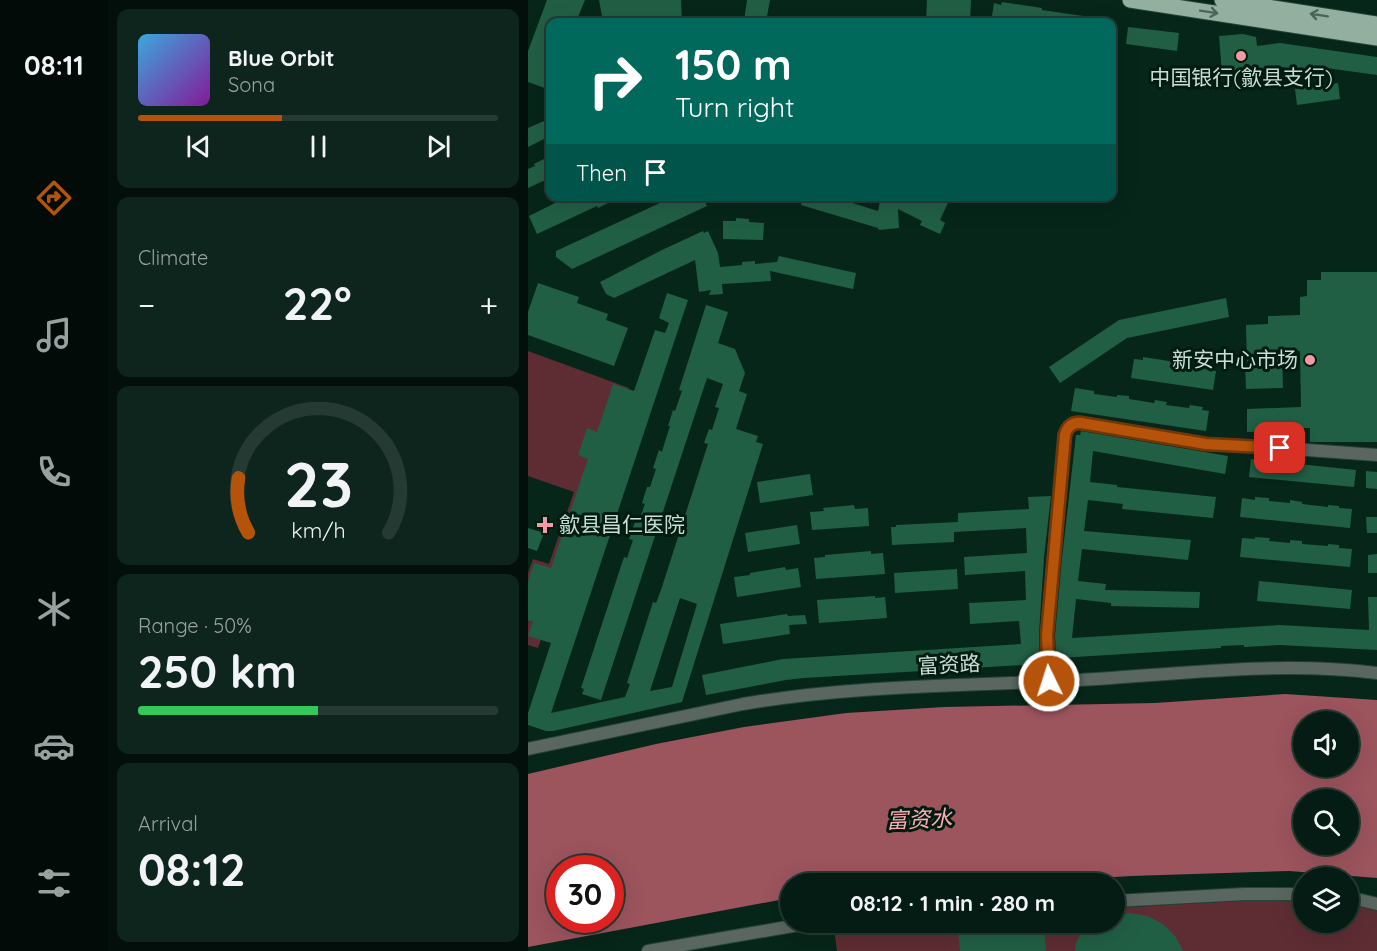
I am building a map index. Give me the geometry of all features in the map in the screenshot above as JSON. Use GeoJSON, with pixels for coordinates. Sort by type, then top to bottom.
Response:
{"type":"FeatureCollection","features":[{"type":"Feature","properties":{"kind":"main road"},"geometry":{"type":"LineString","coordinates":[[1130,0],[1377,38]]}},
{"type":"Feature","properties":{"kind":"main road"},"geometry":{"type":"LineString","coordinates":[[1222,0],[1377,24]]}},
{"type":"Feature","properties":{"kind":"street"},"geometry":{"type":"LineString","coordinates":[[1049,681],[1047,635],[1065,435],[1069,426],[1077,422],[1206,444],[1377,455]]}},
{"type":"Feature","properties":{"kind":"street","name":"富资路"},"geometry":{"type":"LineString","coordinates":[[528,749],[733,706],[804,695],[1259,668],[1321,668],[1377,673]]}},
{"type":"Feature","properties":{"kind":"street"},"geometry":{"type":"LineString","coordinates":[[1125,900],[1244,894],[1293,894]]}},
{"type":"Feature","properties":{"kind":"street"},"geometry":{"type":"LineString","coordinates":[[1359,900],[1377,904]]}},
{"type":"Feature","properties":{"kind":"street"},"geometry":{"type":"LineString","coordinates":[[648,951],[780,928]]}},
{"type":"Feature","properties":{"kind":"shaded area"},"geometry":{"type":"Polygon","coordinates":[[[528,351],[629,388],[538,648],[528,645],[528,623],[542,584],[528,579],[528,573],[533,559],[549,564],[574,492],[528,476],[528,351]]]}},
{"type":"Feature","properties":{"kind":"shaded area"},"geometry":{"type":"Polygon","coordinates":[[[1293,899],[1293,933],[1359,933],[1359,904],[1377,909],[1377,951],[837,951],[835,933],[1125,933],[1125,907],[1293,899]]]}},
{"type":"Feature","properties":{"kind":"water","name":"富资水"},"geometry":{"type":"Polygon","coordinates":[[[1285,694],[1377,700],[1377,878],[1359,877],[1359,867],[1293,867],[1293,871],[1125,876],[1125,873],[780,873],[780,900],[624,929],[624,855],[546,855],[546,933],[603,933],[528,947],[528,774],[656,744],[744,727],[846,713],[944,707],[1155,703],[1285,694]]]}},
{"type":"Feature","properties":{"kind":"building"},"geometry":{"type":"Polygon","coordinates":[[[547,0],[585,0],[578,18],[546,18],[546,89],[528,82],[528,51],[547,0]]]}},
{"type":"Feature","properties":{"kind":"building"},"geometry":{"type":"Polygon","coordinates":[[[599,0],[681,0],[682,18],[602,18],[599,0]]]}},
{"type":"Feature","properties":{"kind":"building"},"geometry":{"type":"Polygon","coordinates":[[[747,0],[770,0],[767,18],[744,18],[747,0]]]}},
{"type":"Feature","properties":{"kind":"building"},"geometry":{"type":"Polygon","coordinates":[[[927,0],[971,0],[970,18],[926,18],[927,0]]]}},
{"type":"Feature","properties":{"kind":"building"},"geometry":{"type":"Polygon","coordinates":[[[1002,2],[1090,17],[1005,18],[992,16],[994,3],[1001,5],[1002,2]]]}},
{"type":"Feature","properties":{"kind":"building"},"geometry":{"type":"Polygon","coordinates":[[[1128,27],[1179,33],[1177,51],[1126,44],[1128,27]]]}},
{"type":"Feature","properties":{"kind":"building"},"geometry":{"type":"Polygon","coordinates":[[[1243,34],[1256,37],[1257,46],[1280,43],[1377,57],[1377,75],[1312,66],[1311,73],[1284,69],[1284,67],[1222,73],[1219,36],[1243,34]]]}},
{"type":"Feature","properties":{"kind":"building"},"geometry":{"type":"Polygon","coordinates":[[[1338,83],[1340,99],[1297,105],[1295,89],[1338,83]]]}},
{"type":"Feature","properties":{"kind":"building"},"geometry":{"type":"Polygon","coordinates":[[[544,121],[546,138],[528,147],[528,128],[544,121]]]}},
{"type":"Feature","properties":{"kind":"building"},"geometry":{"type":"Polygon","coordinates":[[[546,158],[546,180],[528,188],[528,169],[535,166],[534,164],[546,158]]]}},
{"type":"Feature","properties":{"kind":"building"},"geometry":{"type":"Polygon","coordinates":[[[559,201],[612,201],[537,234],[529,216],[559,201]]]}},
{"type":"Feature","properties":{"kind":"building"},"geometry":{"type":"Polygon","coordinates":[[[664,201],[704,201],[707,206],[572,269],[556,257],[556,251],[664,201]]]}},
{"type":"Feature","properties":{"kind":"building"},"geometry":{"type":"Polygon","coordinates":[[[802,201],[846,201],[878,211],[880,201],[949,201],[940,220],[945,223],[940,234],[920,225],[922,221],[898,209],[899,228],[879,230],[801,205],[802,201]]]}},
{"type":"Feature","properties":{"kind":"building"},"geometry":{"type":"Polygon","coordinates":[[[736,218],[764,223],[763,240],[723,239],[723,221],[736,221],[736,218]]]}},
{"type":"Feature","properties":{"kind":"building"},"geometry":{"type":"Polygon","coordinates":[[[703,231],[704,233],[708,231],[718,253],[720,267],[742,265],[742,262],[755,261],[755,264],[777,262],[779,256],[856,273],[853,289],[770,271],[771,281],[722,284],[723,294],[709,295],[711,290],[699,292],[695,260],[614,298],[606,294],[600,282],[703,231]]]}},
{"type":"Feature","properties":{"kind":"building","name":"新安中心市场"},"geometry":{"type":"Polygon","coordinates":[[[1321,272],[1377,272],[1377,442],[1310,442],[1310,428],[1247,432],[1247,409],[1301,407],[1300,351],[1282,351],[1283,388],[1246,389],[1246,325],[1268,324],[1268,316],[1300,315],[1300,297],[1307,296],[1307,280],[1321,280],[1321,272]]]}},
{"type":"Feature","properties":{"kind":"building"},"geometry":{"type":"Polygon","coordinates":[[[538,283],[579,297],[577,303],[608,314],[606,320],[628,328],[614,366],[528,335],[528,312],[538,283]]]}},
{"type":"Feature","properties":{"kind":"building"},"geometry":{"type":"Polygon","coordinates":[[[667,293],[688,300],[551,713],[625,697],[630,684],[627,683],[653,602],[656,603],[661,590],[708,444],[704,443],[709,429],[712,430],[719,408],[715,407],[723,384],[707,378],[601,700],[582,694],[584,689],[581,688],[624,557],[627,558],[633,540],[629,539],[645,504],[642,503],[656,469],[653,468],[659,450],[662,452],[673,410],[675,411],[682,391],[679,390],[706,305],[728,312],[718,343],[735,349],[745,373],[739,391],[747,394],[736,429],[758,436],[756,442],[763,444],[682,702],[546,731],[528,725],[528,713],[551,643],[528,636],[533,621],[528,621],[528,581],[534,563],[551,568],[588,459],[578,455],[587,428],[597,432],[613,384],[634,391],[655,330],[665,333],[669,323],[659,318],[667,293]],[[680,598],[650,691],[672,687],[697,604],[680,598]]]}},
{"type":"Feature","properties":{"kind":"building"},"geometry":{"type":"Polygon","coordinates":[[[1226,298],[1229,317],[1127,338],[1060,383],[1049,367],[1119,320],[1226,298]]]}},
{"type":"Feature","properties":{"kind":"building"},"geometry":{"type":"Polygon","coordinates":[[[1143,357],[1182,363],[1182,366],[1210,367],[1209,370],[1216,371],[1213,390],[1131,378],[1134,359],[1143,360],[1143,357]]]}},
{"type":"Feature","properties":{"kind":"building"},"geometry":{"type":"Polygon","coordinates":[[[1075,388],[1094,391],[1094,394],[1129,396],[1129,399],[1154,403],[1155,400],[1167,402],[1166,405],[1203,407],[1202,410],[1209,411],[1206,431],[1071,411],[1075,388]]]}},
{"type":"Feature","properties":{"kind":"building"},"geometry":{"type":"Polygon","coordinates":[[[1081,431],[1228,456],[1225,474],[1093,451],[1090,482],[1216,497],[1213,518],[1122,509],[1123,504],[1088,500],[1084,531],[1191,540],[1188,560],[1082,549],[1078,581],[1106,584],[1105,590],[1200,592],[1199,608],[1111,606],[1111,603],[1076,599],[1072,638],[1280,625],[1369,630],[1368,597],[1377,597],[1377,650],[1280,645],[1244,647],[1244,645],[1059,658],[1056,655],[1055,635],[1062,558],[1076,435],[1080,435],[1081,431]]]}},
{"type":"Feature","properties":{"kind":"building"},"geometry":{"type":"Polygon","coordinates":[[[1251,459],[1356,470],[1354,487],[1249,477],[1251,459]]]}},
{"type":"Feature","properties":{"kind":"building"},"geometry":{"type":"Polygon","coordinates":[[[1366,471],[1377,472],[1377,489],[1366,488],[1366,471]]]}},
{"type":"Feature","properties":{"kind":"building"},"geometry":{"type":"Polygon","coordinates":[[[810,474],[813,495],[760,503],[757,482],[810,474]]]}},
{"type":"Feature","properties":{"kind":"building"},"geometry":{"type":"Polygon","coordinates":[[[1051,496],[1044,557],[1039,634],[1040,664],[804,678],[706,695],[702,675],[783,659],[1021,644],[1019,621],[970,624],[969,603],[1026,600],[1025,571],[965,575],[964,557],[1027,553],[1026,528],[954,532],[954,542],[892,545],[891,527],[958,522],[958,513],[1029,509],[1028,497],[1051,496]]]}},
{"type":"Feature","properties":{"kind":"building"},"geometry":{"type":"Polygon","coordinates":[[[1255,497],[1269,498],[1269,501],[1290,503],[1290,500],[1302,502],[1302,504],[1352,509],[1350,528],[1240,517],[1242,498],[1255,500],[1255,497]]]}},
{"type":"Feature","properties":{"kind":"building"},"geometry":{"type":"Polygon","coordinates":[[[854,505],[855,509],[868,508],[869,526],[812,530],[810,512],[824,511],[823,508],[854,505]]]}},
{"type":"Feature","properties":{"kind":"building"},"geometry":{"type":"Polygon","coordinates":[[[1366,517],[1377,517],[1377,533],[1367,533],[1366,517]]]}},
{"type":"Feature","properties":{"kind":"building"},"geometry":{"type":"Polygon","coordinates":[[[797,525],[800,544],[748,552],[745,533],[797,525]]]}},
{"type":"Feature","properties":{"kind":"building"},"geometry":{"type":"Polygon","coordinates":[[[528,528],[544,533],[537,551],[528,548],[528,528]]]}},
{"type":"Feature","properties":{"kind":"building"},"geometry":{"type":"Polygon","coordinates":[[[1255,537],[1290,543],[1290,540],[1302,541],[1302,544],[1339,545],[1339,548],[1352,549],[1350,567],[1240,557],[1242,538],[1255,539],[1255,537]]]}},
{"type":"Feature","properties":{"kind":"building"},"geometry":{"type":"Polygon","coordinates":[[[871,551],[871,554],[883,553],[885,574],[816,579],[814,558],[871,551]]]}},
{"type":"Feature","properties":{"kind":"building"},"geometry":{"type":"Polygon","coordinates":[[[1377,554],[1377,573],[1368,573],[1368,555],[1377,554]]]}},
{"type":"Feature","properties":{"kind":"building"},"geometry":{"type":"Polygon","coordinates":[[[785,567],[786,570],[798,568],[801,587],[737,597],[734,577],[785,567]]]}},
{"type":"Feature","properties":{"kind":"building"},"geometry":{"type":"Polygon","coordinates":[[[957,569],[958,589],[895,593],[894,573],[957,569]]]}},
{"type":"Feature","properties":{"kind":"building"},"geometry":{"type":"Polygon","coordinates":[[[1259,581],[1352,590],[1350,609],[1257,601],[1259,581]]]}},
{"type":"Feature","properties":{"kind":"building"},"geometry":{"type":"Polygon","coordinates":[[[875,596],[875,598],[885,597],[887,618],[819,623],[817,600],[875,596]]]}},
{"type":"Feature","properties":{"kind":"building"},"geometry":{"type":"Polygon","coordinates":[[[787,614],[788,616],[805,615],[807,624],[789,625],[790,634],[723,644],[720,624],[787,614]]]}},
{"type":"Feature","properties":{"kind":"building"},"geometry":{"type":"Polygon","coordinates":[[[1125,914],[1147,916],[1163,924],[1175,936],[1183,951],[1075,951],[1076,943],[1082,933],[1125,933],[1125,914]]]}},
{"type":"Feature","properties":{"kind":"building"},"geometry":{"type":"Polygon","coordinates":[[[958,933],[1045,933],[1046,951],[960,951],[958,933]]]}},
{"type":"Feature","properties":{"kind":"place","name":"中国银行(歙县支行)"},"geometry":{"type":"Point","coordinates":[1241,56]}},
{"type":"Feature","properties":{"kind":"place","name":"新安中心市场"},"geometry":{"type":"Point","coordinates":[1310,360]}},
{"type":"Feature","properties":{"kind":"place","name":"歙县昌仁医院"},"geometry":{"type":"Point","coordinates":[545,525]}},
{"type":"Feature","properties":{"kind":"route"},"geometry":{"type":"LineString","coordinates":[[1049,681],[1047,635],[1067,428],[1077,422],[1206,444],[1280,448]]}}]}
